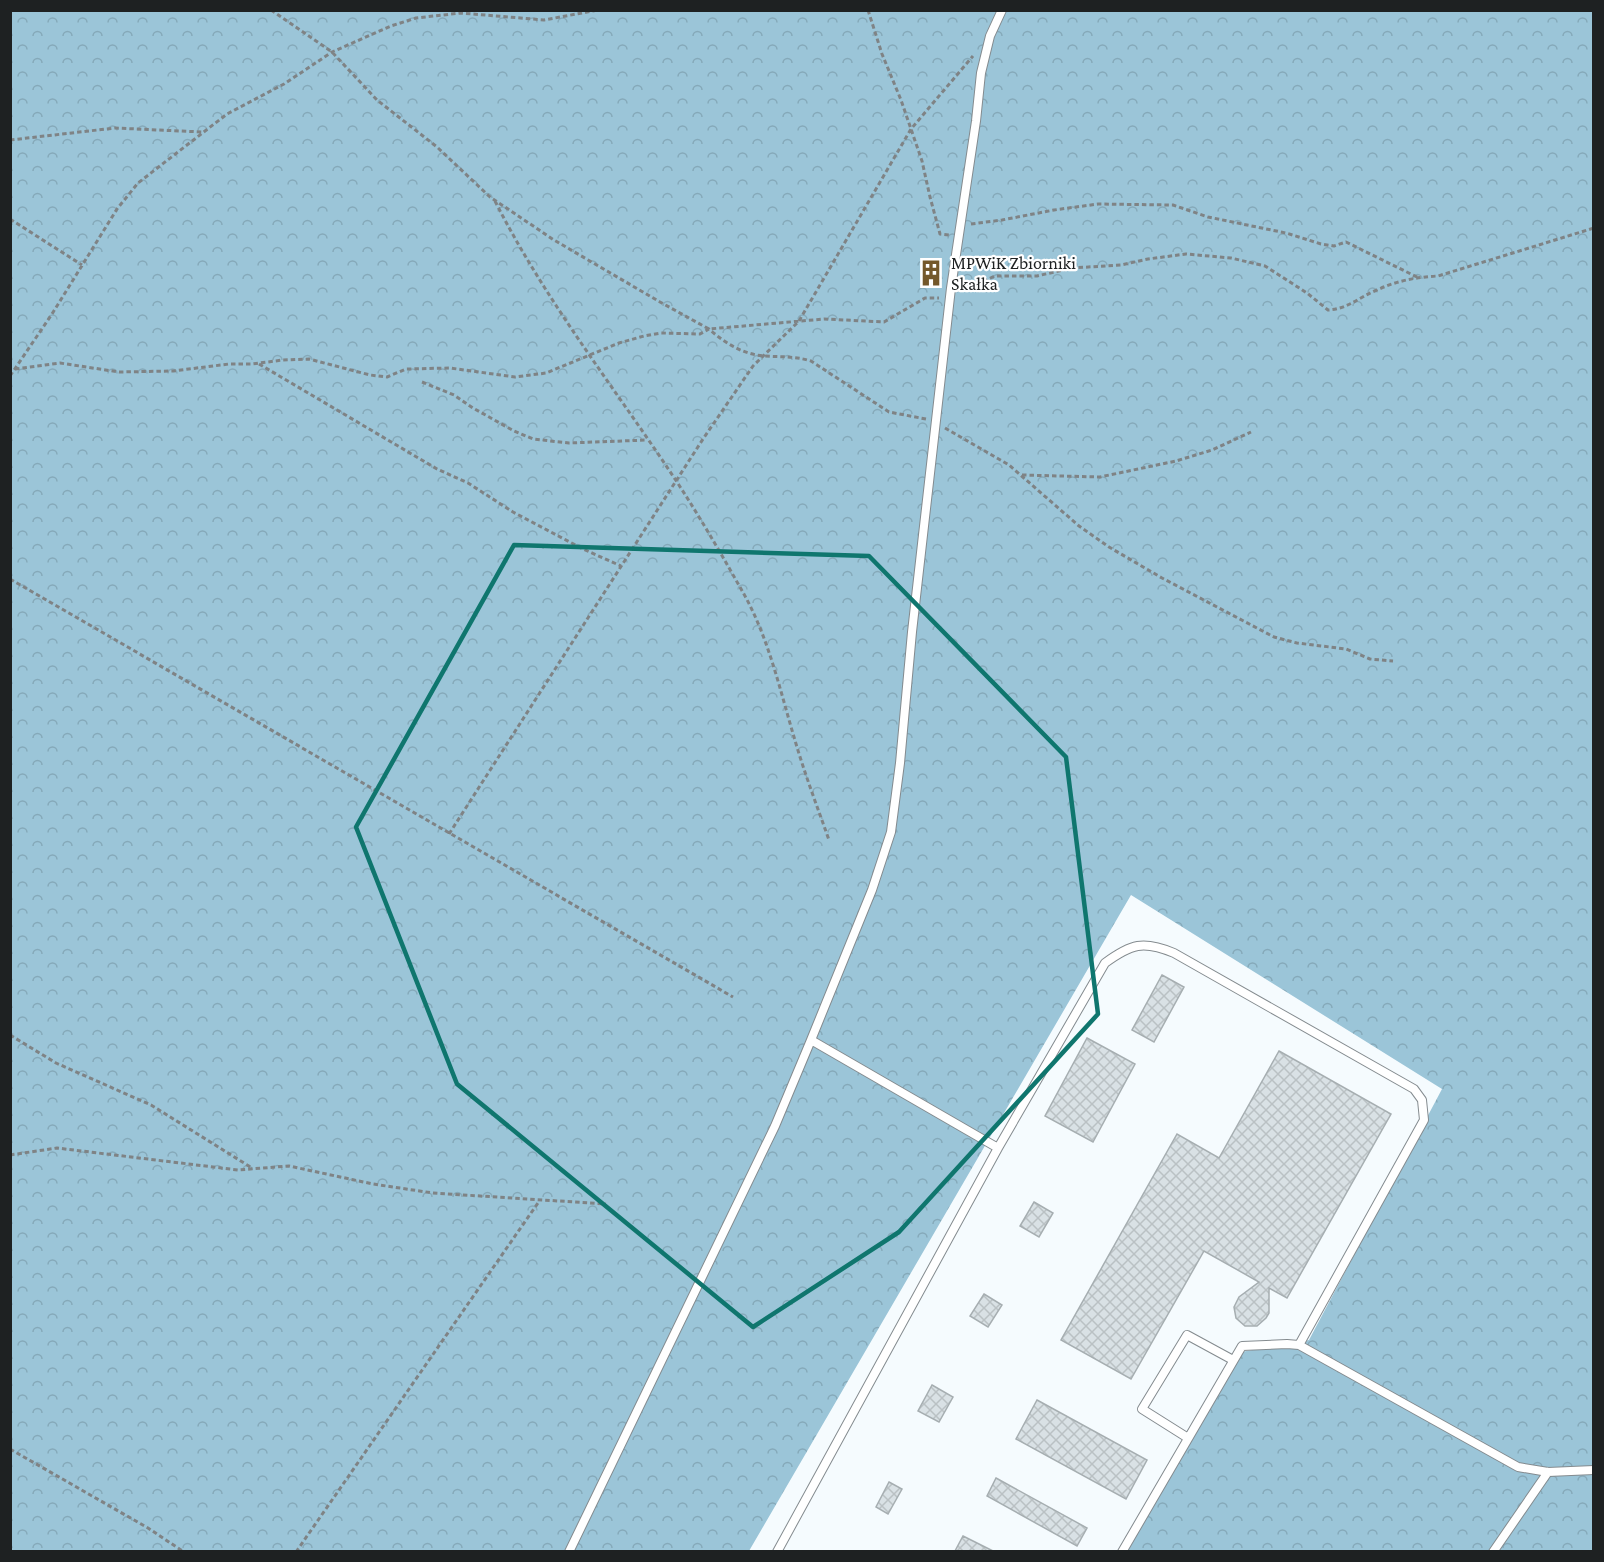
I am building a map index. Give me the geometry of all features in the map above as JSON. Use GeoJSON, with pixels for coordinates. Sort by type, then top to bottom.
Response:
{"type":"FeatureCollection","features":[{"type":"Feature","properties":{"kind":"lane"},"geometry":{"type":"LineString","coordinates":[[569,1551],[775,1126],[872,890],[891,832],[958,236],[981,73],[990,36],[1002,10]]}},
{"type":"Feature","properties":{"kind":"lane"},"geometry":{"type":"LineString","coordinates":[[777,1551],[998,1148],[1105,963],[1136,945],[1154,945],[1174,953],[1414,1089],[1422,1100],[1424,1120],[1299,1345]]}},
{"type":"Feature","properties":{"kind":"lane"},"geometry":{"type":"LineString","coordinates":[[811,1040],[998,1148]]}},
{"type":"Feature","properties":{"kind":"lane"},"geometry":{"type":"LineString","coordinates":[[1188,1438],[1142,1409],[1187,1335],[1233,1360]]}},
{"type":"Feature","properties":{"kind":"lane"},"geometry":{"type":"LineString","coordinates":[[1122,1551],[1242,1346],[1299,1345],[1518,1467],[1548,1472],[1593,1470]]}},
{"type":"Feature","properties":{"kind":"lane"},"geometry":{"type":"LineString","coordinates":[[1493,1551],[1548,1472]]}},
{"type":"Feature","properties":{"kind":"path"},"geometry":{"type":"LineString","coordinates":[[271,10],[332,52],[377,100],[437,147],[494,200],[554,240],[709,328],[736,348],[764,356],[801,358],[811,361],[889,412],[936,420],[951,433],[975,444],[1009,465],[1079,525],[1109,547],[1274,637],[1296,643],[1346,649],[1370,659],[1393,661]]}},
{"type":"Feature","properties":{"kind":"path"},"geometry":{"type":"LineString","coordinates":[[482,10],[485,15]]}},
{"type":"Feature","properties":{"kind":"path"},"geometry":{"type":"LineString","coordinates":[[10,376],[117,209],[138,183],[227,114],[284,84],[332,52],[391,26],[416,18],[461,13],[544,20],[597,10]]}},
{"type":"Feature","properties":{"kind":"path"},"geometry":{"type":"LineString","coordinates":[[868,10],[922,161],[940,234],[958,236]]}},
{"type":"Feature","properties":{"kind":"path"},"geometry":{"type":"LineString","coordinates":[[449,834],[676,480],[753,366],[799,321],[911,129],[976,53]]}},
{"type":"Feature","properties":{"kind":"path"},"geometry":{"type":"LineString","coordinates":[[10,140],[115,128],[203,132]]}},
{"type":"Feature","properties":{"kind":"path"},"geometry":{"type":"LineString","coordinates":[[494,200],[537,277],[676,480],[746,597],[763,634],[798,751],[829,840]]}},
{"type":"Feature","properties":{"kind":"path"},"geometry":{"type":"LineString","coordinates":[[960,224],[977,224],[1098,204],[1173,205],[1208,217],[1286,233],[1321,244],[1334,246],[1346,242],[1418,277]]}},
{"type":"Feature","properties":{"kind":"path"},"geometry":{"type":"LineString","coordinates":[[10,219],[82,265]]}},
{"type":"Feature","properties":{"kind":"path"},"geometry":{"type":"LineString","coordinates":[[951,288],[968,288],[995,276],[1037,276],[1072,268],[1121,265],[1186,254],[1231,258],[1265,266],[1307,293],[1328,310],[1341,309],[1374,291],[1418,277],[1438,276],[1593,228]]}},
{"type":"Feature","properties":{"kind":"path"},"geometry":{"type":"LineString","coordinates":[[15,369],[45,363],[60,363],[119,372],[173,371],[229,364],[309,359],[370,375],[387,377],[406,369],[450,368],[515,377],[546,373],[644,336],[662,333],[700,334],[709,328],[824,319],[884,322],[925,298],[950,298]]}},
{"type":"Feature","properties":{"kind":"path"},"geometry":{"type":"LineString","coordinates":[[258,363],[437,469],[468,483],[513,512],[621,566]]}},
{"type":"Feature","properties":{"kind":"path"},"geometry":{"type":"LineString","coordinates":[[422,382],[454,395],[514,431],[533,439],[568,443],[647,440]]}},
{"type":"Feature","properties":{"kind":"path"},"geometry":{"type":"LineString","coordinates":[[1021,475],[1100,477],[1176,461],[1212,450],[1251,432]]}},
{"type":"Feature","properties":{"kind":"path"},"geometry":{"type":"LineString","coordinates":[[10,579],[733,997]]}},
{"type":"Feature","properties":{"kind":"path"},"geometry":{"type":"LineString","coordinates":[[10,1035],[56,1063],[151,1105],[254,1169]]}},
{"type":"Feature","properties":{"kind":"path"},"geometry":{"type":"LineString","coordinates":[[10,1155],[57,1148],[226,1169],[289,1166],[402,1189],[606,1204]]}},
{"type":"Feature","properties":{"kind":"path"},"geometry":{"type":"LineString","coordinates":[[296,1551],[540,1200]]}},
{"type":"Feature","properties":{"kind":"path"},"geometry":{"type":"LineString","coordinates":[[10,1449],[184,1551]]}},
{"type":"Feature","properties":{"kind":"highlighted area"},"geometry":{"type":"Polygon","coordinates":[[[514,545],[869,556],[1066,757],[1098,1014],[899,1232],[753,1327],[457,1084],[356,827],[514,545]]]}},
{"type":"Feature","properties":{"kind":"green space"},"geometry":{"type":"Polygon","coordinates":[[[11,11],[1593,11],[1593,1551],[1127,1551],[1241,1352],[1309,1340],[1442,1089],[1131,895],[749,1551],[11,1552],[11,11]]]}},
{"type":"Feature","properties":{"kind":"building"},"geometry":{"type":"Polygon","coordinates":[[[1162,975],[1184,987],[1154,1042],[1132,1030],[1162,975]]]}},
{"type":"Feature","properties":{"kind":"building"},"geometry":{"type":"Polygon","coordinates":[[[1087,1038],[1135,1064],[1093,1142],[1045,1116],[1087,1038]]]}},
{"type":"Feature","properties":{"kind":"building"},"geometry":{"type":"Polygon","coordinates":[[[1279,1051],[1391,1114],[1287,1298],[1269,1288],[1269,1313],[1266,1318],[1257,1326],[1245,1326],[1236,1318],[1234,1307],[1239,1297],[1259,1282],[1204,1251],[1131,1379],[1061,1340],[1177,1134],[1219,1158],[1279,1051]]]}},
{"type":"Feature","properties":{"kind":"building"},"geometry":{"type":"Polygon","coordinates":[[[1034,1202],[1053,1213],[1039,1237],[1020,1226],[1034,1202]]]}},
{"type":"Feature","properties":{"kind":"building"},"geometry":{"type":"Polygon","coordinates":[[[984,1294],[1002,1305],[988,1327],[970,1316],[984,1294]]]}},
{"type":"Feature","properties":{"kind":"building"},"geometry":{"type":"Polygon","coordinates":[[[932,1385],[953,1397],[939,1422],[918,1411],[932,1385]]]}},
{"type":"Feature","properties":{"kind":"building"},"geometry":{"type":"Polygon","coordinates":[[[1037,1400],[1147,1460],[1126,1499],[1016,1439],[1037,1400]]]}},
{"type":"Feature","properties":{"kind":"building"},"geometry":{"type":"Polygon","coordinates":[[[996,1478],[1087,1528],[1077,1546],[987,1496],[996,1478]]]}},
{"type":"Feature","properties":{"kind":"building"},"geometry":{"type":"Polygon","coordinates":[[[889,1482],[902,1489],[888,1514],[876,1507],[889,1482]]]}},
{"type":"Feature","properties":{"kind":"building"},"geometry":{"type":"Polygon","coordinates":[[[963,1536],[993,1551],[955,1551],[963,1536]]]}},
{"type":"Feature","properties":{"kind":"place","name":"MPWiK Zbiorniki Skałka"},"geometry":{"type":"Point","coordinates":[931,273]}}]}
